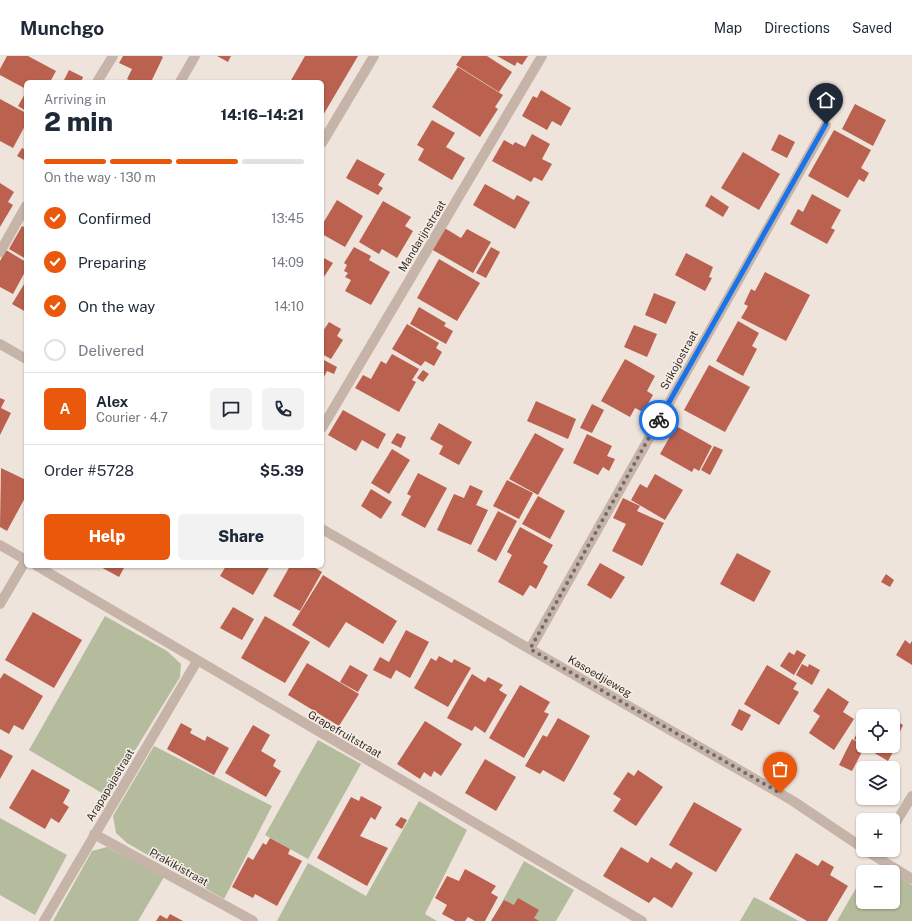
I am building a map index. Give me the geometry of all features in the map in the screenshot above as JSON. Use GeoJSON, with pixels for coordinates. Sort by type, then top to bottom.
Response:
{"type":"FeatureCollection","features":[{"type":"Feature","properties":{"kind":"street"},"geometry":{"type":"LineString","coordinates":[[98,80],[112,56]]}},
{"type":"Feature","properties":{"kind":"street"},"geometry":{"type":"LineString","coordinates":[[181,80],[195,56]]}},
{"type":"Feature","properties":{"kind":"street"},"geometry":{"type":"LineString","coordinates":[[324,140],[374,56]]}},
{"type":"Feature","properties":{"kind":"street","name":"Mandarijnstraat"},"geometry":{"type":"LineString","coordinates":[[324,425],[542,56]]}},
{"type":"Feature","properties":{"kind":"street","name":"Srikojostraat"},"geometry":{"type":"LineString","coordinates":[[530,649],[826,124]]}},
{"type":"Feature","properties":{"kind":"street"},"geometry":{"type":"LineString","coordinates":[[0,252],[24,210]]}},
{"type":"Feature","properties":{"kind":"street"},"geometry":{"type":"LineString","coordinates":[[0,344],[24,358]]}},
{"type":"Feature","properties":{"kind":"street","name":"Kasoedjieweg"},"geometry":{"type":"LineString","coordinates":[[324,530],[794,801],[856,844]]}},
{"type":"Feature","properties":{"kind":"street"},"geometry":{"type":"LineString","coordinates":[[0,545],[24,559]]}},
{"type":"Feature","properties":{"kind":"street"},"geometry":{"type":"LineString","coordinates":[[0,604],[24,563]]}},
{"type":"Feature","properties":{"kind":"street","name":"Grapefruitstraat"},"geometry":{"type":"LineString","coordinates":[[40,568],[642,921]]}},
{"type":"Feature","properties":{"kind":"street","name":"Arapapajastraat"},"geometry":{"type":"LineString","coordinates":[[44,921],[197,661]]}},
{"type":"Feature","properties":{"kind":"street"},"geometry":{"type":"LineString","coordinates":[[900,816],[912,796]]}},
{"type":"Feature","properties":{"kind":"street","name":"Prakikistraat"},"geometry":{"type":"LineString","coordinates":[[94,834],[253,921]]}},
{"type":"Feature","properties":{"kind":"street","name":"Kasoedjieweg"},"geometry":{"type":"LineString","coordinates":[[883,857],[912,878]]}},
{"type":"Feature","properties":{"kind":"green space"},"geometry":{"type":"Polygon","coordinates":[[[105,616],[167,651],[181,664],[180,677],[107,796],[29,750],[105,616]]]}},
{"type":"Feature","properties":{"kind":"green space"},"geometry":{"type":"Polygon","coordinates":[[[318,740],[361,764],[308,859],[265,835],[318,740]]]}},
{"type":"Feature","properties":{"kind":"green space"},"geometry":{"type":"Polygon","coordinates":[[[154,746],[272,806],[224,899],[127,843],[116,833],[113,816],[154,746]]]}},
{"type":"Feature","properties":{"kind":"green space"},"geometry":{"type":"Polygon","coordinates":[[[419,801],[467,830],[425,914],[437,921],[277,921],[308,863],[366,896],[419,801]]]}},
{"type":"Feature","properties":{"kind":"green space"},"geometry":{"type":"Polygon","coordinates":[[[0,818],[67,855],[35,915],[0,895],[0,818]]]}},
{"type":"Feature","properties":{"kind":"green space"},"geometry":{"type":"Polygon","coordinates":[[[107,847],[164,877],[138,921],[53,921],[92,851],[107,847]]]}},
{"type":"Feature","properties":{"kind":"green space"},"geometry":{"type":"Polygon","coordinates":[[[524,861],[574,890],[556,921],[492,921],[524,861]]]}},
{"type":"Feature","properties":{"kind":"green space"},"geometry":{"type":"Polygon","coordinates":[[[900,877],[912,885],[912,921],[837,921],[856,888],[856,909],[900,909],[900,877]]]}},
{"type":"Feature","properties":{"kind":"green space"},"geometry":{"type":"Polygon","coordinates":[[[754,897],[799,921],[740,921],[754,897]]]}},
{"type":"Feature","properties":{"kind":"building"},"geometry":{"type":"Polygon","coordinates":[[[7,56],[28,56],[56,71],[51,80],[24,80],[24,88],[0,75],[0,69],[7,56]]]}},
{"type":"Feature","properties":{"kind":"building"},"geometry":{"type":"Polygon","coordinates":[[[123,56],[163,57],[152,80],[127,79],[132,69],[119,63],[123,56]]]}},
{"type":"Feature","properties":{"kind":"building"},"geometry":{"type":"Polygon","coordinates":[[[217,56],[231,56],[228,62],[217,56]]]}},
{"type":"Feature","properties":{"kind":"building"},"geometry":{"type":"Polygon","coordinates":[[[305,56],[358,56],[324,114],[324,80],[291,80],[305,56]]]}},
{"type":"Feature","properties":{"kind":"building"},"geometry":{"type":"Polygon","coordinates":[[[462,56],[487,56],[512,72],[499,92],[456,65],[462,56]]]}},
{"type":"Feature","properties":{"kind":"building"},"geometry":{"type":"Polygon","coordinates":[[[497,56],[528,56],[522,65],[517,62],[515,66],[497,56]]]}},
{"type":"Feature","properties":{"kind":"building"},"geometry":{"type":"Polygon","coordinates":[[[458,67],[503,95],[495,107],[498,109],[480,137],[432,107],[458,67]]]}},
{"type":"Feature","properties":{"kind":"building"},"geometry":{"type":"Polygon","coordinates":[[[69,70],[83,77],[82,80],[64,80],[69,70]]]}},
{"type":"Feature","properties":{"kind":"building"},"geometry":{"type":"Polygon","coordinates":[[[541,90],[571,108],[561,126],[552,121],[547,130],[522,116],[533,96],[537,98],[541,90]]]}},
{"type":"Feature","properties":{"kind":"building"},"geometry":{"type":"Polygon","coordinates":[[[24,96],[24,110],[18,106],[24,96]]]}},
{"type":"Feature","properties":{"kind":"building"},"geometry":{"type":"Polygon","coordinates":[[[0,99],[24,112],[24,128],[13,148],[0,141],[0,99]]]}},
{"type":"Feature","properties":{"kind":"building"},"geometry":{"type":"Polygon","coordinates":[[[855,104],[886,120],[873,146],[842,129],[855,104]]]}},
{"type":"Feature","properties":{"kind":"building"},"geometry":{"type":"Polygon","coordinates":[[[432,120],[455,133],[446,147],[465,158],[452,180],[418,160],[424,149],[417,145],[432,120]]]}},
{"type":"Feature","properties":{"kind":"building"},"geometry":{"type":"Polygon","coordinates":[[[834,130],[871,150],[861,168],[869,173],[864,182],[859,179],[848,198],[808,176],[834,130]]]}},
{"type":"Feature","properties":{"kind":"building"},"geometry":{"type":"Polygon","coordinates":[[[532,134],[550,144],[542,159],[552,164],[542,181],[534,177],[531,182],[492,161],[504,140],[513,145],[515,142],[525,147],[532,134]]]}},
{"type":"Feature","properties":{"kind":"building"},"geometry":{"type":"Polygon","coordinates":[[[779,134],[795,142],[787,158],[771,150],[779,134]]]}},
{"type":"Feature","properties":{"kind":"building"},"geometry":{"type":"Polygon","coordinates":[[[22,148],[24,149],[24,160],[17,156],[22,148]]]}},
{"type":"Feature","properties":{"kind":"building"},"geometry":{"type":"Polygon","coordinates":[[[743,152],[780,174],[759,210],[721,188],[743,152]]]}},
{"type":"Feature","properties":{"kind":"building"},"geometry":{"type":"Polygon","coordinates":[[[357,159],[385,174],[378,185],[383,188],[378,195],[346,178],[357,159]]]}},
{"type":"Feature","properties":{"kind":"building"},"geometry":{"type":"Polygon","coordinates":[[[0,183],[14,192],[8,202],[13,205],[0,227],[0,183]]]}},
{"type":"Feature","properties":{"kind":"building"},"geometry":{"type":"Polygon","coordinates":[[[485,184],[514,200],[517,195],[530,202],[515,229],[473,205],[485,184]]]}},
{"type":"Feature","properties":{"kind":"building"},"geometry":{"type":"Polygon","coordinates":[[[812,194],[841,210],[831,228],[835,230],[827,244],[790,224],[798,209],[803,212],[812,194]]]}},
{"type":"Feature","properties":{"kind":"building"},"geometry":{"type":"Polygon","coordinates":[[[711,195],[729,207],[723,217],[705,206],[711,195]]]}},
{"type":"Feature","properties":{"kind":"building"},"geometry":{"type":"Polygon","coordinates":[[[337,200],[363,216],[345,247],[324,235],[324,222],[337,200]]]}},
{"type":"Feature","properties":{"kind":"building"},"geometry":{"type":"Polygon","coordinates":[[[383,201],[411,217],[405,226],[413,231],[397,258],[382,249],[379,254],[359,242],[383,201]]]}},
{"type":"Feature","properties":{"kind":"building"},"geometry":{"type":"Polygon","coordinates":[[[22,226],[24,227],[24,258],[9,249],[22,226]]]}},
{"type":"Feature","properties":{"kind":"building"},"geometry":{"type":"Polygon","coordinates":[[[443,227],[461,238],[467,229],[491,242],[473,273],[431,249],[443,227]]]}},
{"type":"Feature","properties":{"kind":"building"},"geometry":{"type":"Polygon","coordinates":[[[354,247],[371,256],[369,260],[390,272],[371,305],[345,291],[351,280],[345,277],[348,273],[344,271],[347,265],[344,263],[354,247]]]}},
{"type":"Feature","properties":{"kind":"building"},"geometry":{"type":"Polygon","coordinates":[[[491,247],[500,252],[486,278],[476,273],[491,247]]]}},
{"type":"Feature","properties":{"kind":"building"},"geometry":{"type":"Polygon","coordinates":[[[6,250],[24,261],[24,274],[13,294],[0,287],[0,261],[6,250]]]}},
{"type":"Feature","properties":{"kind":"building"},"geometry":{"type":"Polygon","coordinates":[[[686,253],[713,267],[709,277],[712,278],[705,291],[675,275],[686,253]]]}},
{"type":"Feature","properties":{"kind":"building"},"geometry":{"type":"Polygon","coordinates":[[[324,258],[333,263],[324,277],[324,258]]]}},
{"type":"Feature","properties":{"kind":"building"},"geometry":{"type":"Polygon","coordinates":[[[439,259],[480,283],[457,321],[417,298],[439,259]]]}},
{"type":"Feature","properties":{"kind":"building"},"geometry":{"type":"Polygon","coordinates":[[[765,272],[810,295],[786,341],[741,318],[748,306],[744,304],[751,289],[755,291],[765,272]]]}},
{"type":"Feature","properties":{"kind":"building"},"geometry":{"type":"Polygon","coordinates":[[[24,284],[24,311],[12,304],[24,284]]]}},
{"type":"Feature","properties":{"kind":"building"},"geometry":{"type":"Polygon","coordinates":[[[654,293],[676,302],[666,324],[645,315],[654,293]]]}},
{"type":"Feature","properties":{"kind":"building"},"geometry":{"type":"Polygon","coordinates":[[[419,307],[446,323],[444,326],[453,331],[446,344],[410,324],[419,307]]]}},
{"type":"Feature","properties":{"kind":"building"},"geometry":{"type":"Polygon","coordinates":[[[738,321],[759,333],[752,346],[757,349],[743,376],[716,361],[738,321]]]}},
{"type":"Feature","properties":{"kind":"building"},"geometry":{"type":"Polygon","coordinates":[[[329,322],[341,329],[337,336],[343,340],[331,359],[324,355],[324,330],[329,322]]]}},
{"type":"Feature","properties":{"kind":"building"},"geometry":{"type":"Polygon","coordinates":[[[407,324],[439,343],[436,348],[442,352],[434,366],[425,361],[421,366],[392,349],[407,324]]]}},
{"type":"Feature","properties":{"kind":"building"},"geometry":{"type":"Polygon","coordinates":[[[634,325],[657,334],[647,357],[624,347],[634,325]]]}},
{"type":"Feature","properties":{"kind":"building"},"geometry":{"type":"Polygon","coordinates":[[[392,354],[419,369],[412,380],[416,382],[399,412],[355,388],[363,375],[371,379],[381,361],[386,364],[392,354]]]}},
{"type":"Feature","properties":{"kind":"building"},"geometry":{"type":"Polygon","coordinates":[[[625,359],[655,376],[647,391],[653,395],[643,412],[635,408],[630,417],[601,401],[625,359]]]}},
{"type":"Feature","properties":{"kind":"building"},"geometry":{"type":"Polygon","coordinates":[[[324,360],[337,367],[334,374],[327,371],[324,377],[324,360]]]}},
{"type":"Feature","properties":{"kind":"building"},"geometry":{"type":"Polygon","coordinates":[[[709,365],[750,387],[725,432],[684,410],[709,365]]]}},
{"type":"Feature","properties":{"kind":"building"},"geometry":{"type":"Polygon","coordinates":[[[423,370],[429,374],[423,382],[417,378],[423,370]]]}},
{"type":"Feature","properties":{"kind":"building"},"geometry":{"type":"Polygon","coordinates":[[[0,398],[5,400],[1,408],[11,413],[0,435],[0,398]]]}},
{"type":"Feature","properties":{"kind":"building"},"geometry":{"type":"Polygon","coordinates":[[[536,401],[576,419],[568,439],[527,421],[536,401]]]}},
{"type":"Feature","properties":{"kind":"building"},"geometry":{"type":"Polygon","coordinates":[[[592,404],[604,410],[592,433],[580,428],[592,404]]]}},
{"type":"Feature","properties":{"kind":"building"},"geometry":{"type":"Polygon","coordinates":[[[343,410],[386,434],[378,449],[362,440],[356,451],[328,435],[343,410]]]}},
{"type":"Feature","properties":{"kind":"building"},"geometry":{"type":"Polygon","coordinates":[[[439,423],[472,442],[459,465],[439,454],[443,446],[430,439],[439,423]]]}},
{"type":"Feature","properties":{"kind":"building"},"geometry":{"type":"Polygon","coordinates":[[[676,426],[712,446],[699,471],[694,468],[692,472],[660,454],[676,426]]]}},
{"type":"Feature","properties":{"kind":"building"},"geometry":{"type":"Polygon","coordinates":[[[397,433],[406,437],[401,448],[391,443],[397,433]]]}},
{"type":"Feature","properties":{"kind":"building"},"geometry":{"type":"Polygon","coordinates":[[[535,433],[564,449],[538,495],[509,479],[535,433]]]}},
{"type":"Feature","properties":{"kind":"building"},"geometry":{"type":"Polygon","coordinates":[[[587,434],[612,446],[607,456],[615,459],[609,471],[603,467],[598,475],[573,463],[587,434]]]}},
{"type":"Feature","properties":{"kind":"building"},"geometry":{"type":"Polygon","coordinates":[[[714,446],[723,450],[710,475],[701,470],[714,446]]]}},
{"type":"Feature","properties":{"kind":"building"},"geometry":{"type":"Polygon","coordinates":[[[392,449],[410,460],[389,494],[371,483],[392,449]]]}},
{"type":"Feature","properties":{"kind":"building"},"geometry":{"type":"Polygon","coordinates":[[[1,468],[24,479],[24,500],[7,531],[0,527],[1,468]]]}},
{"type":"Feature","properties":{"kind":"building"},"geometry":{"type":"Polygon","coordinates":[[[418,473],[447,488],[425,528],[401,515],[411,496],[407,494],[418,473]]]}},
{"type":"Feature","properties":{"kind":"building"},"geometry":{"type":"Polygon","coordinates":[[[655,474],[683,490],[665,520],[631,500],[640,484],[647,488],[655,474]]]}},
{"type":"Feature","properties":{"kind":"building"},"geometry":{"type":"Polygon","coordinates":[[[507,480],[533,493],[519,519],[493,506],[507,480]]]}},
{"type":"Feature","properties":{"kind":"building"},"geometry":{"type":"Polygon","coordinates":[[[470,485],[483,491],[476,505],[488,510],[471,545],[437,530],[454,494],[464,498],[470,485]]]}},
{"type":"Feature","properties":{"kind":"building"},"geometry":{"type":"Polygon","coordinates":[[[371,489],[392,502],[381,519],[361,506],[371,489]]]}},
{"type":"Feature","properties":{"kind":"building"},"geometry":{"type":"Polygon","coordinates":[[[538,496],[565,511],[550,539],[522,524],[538,496]]]}},
{"type":"Feature","properties":{"kind":"building"},"geometry":{"type":"Polygon","coordinates":[[[623,498],[640,506],[637,511],[664,523],[642,566],[612,551],[626,524],[613,518],[623,498]]]}},
{"type":"Feature","properties":{"kind":"building"},"geometry":{"type":"Polygon","coordinates":[[[498,511],[517,521],[496,561],[477,551],[498,511]]]}},
{"type":"Feature","properties":{"kind":"building"},"geometry":{"type":"Polygon","coordinates":[[[520,527],[553,545],[543,563],[548,566],[536,589],[530,585],[523,596],[498,582],[512,555],[507,552],[520,527]]]}},
{"type":"Feature","properties":{"kind":"building"},"geometry":{"type":"Polygon","coordinates":[[[737,553],[771,571],[754,602],[720,584],[737,553]]]}},
{"type":"Feature","properties":{"kind":"building"},"geometry":{"type":"Polygon","coordinates":[[[600,563],[625,577],[611,599],[587,585],[600,563]]]}},
{"type":"Feature","properties":{"kind":"building"},"geometry":{"type":"Polygon","coordinates":[[[103,568],[124,568],[119,577],[103,568]]]}},
{"type":"Feature","properties":{"kind":"building"},"geometry":{"type":"Polygon","coordinates":[[[225,568],[269,568],[253,595],[220,576],[225,568]]]}},
{"type":"Feature","properties":{"kind":"building"},"geometry":{"type":"Polygon","coordinates":[[[289,568],[315,568],[322,572],[300,611],[273,596],[289,568]]]}},
{"type":"Feature","properties":{"kind":"building"},"geometry":{"type":"Polygon","coordinates":[[[886,574],[894,580],[890,587],[881,582],[886,574]]]}},
{"type":"Feature","properties":{"kind":"building"},"geometry":{"type":"Polygon","coordinates":[[[323,575],[397,621],[383,644],[346,622],[329,648],[292,625],[323,575]]]}},
{"type":"Feature","properties":{"kind":"building"},"geometry":{"type":"Polygon","coordinates":[[[233,607],[254,619],[242,640],[220,628],[233,607]]]}},
{"type":"Feature","properties":{"kind":"building"},"geometry":{"type":"Polygon","coordinates":[[[33,612],[82,640],[54,688],[5,660],[33,612]]]}},
{"type":"Feature","properties":{"kind":"building"},"geometry":{"type":"Polygon","coordinates":[[[265,616],[310,642],[285,683],[241,658],[265,616]]]}},
{"type":"Feature","properties":{"kind":"building"},"geometry":{"type":"Polygon","coordinates":[[[406,630],[429,642],[410,678],[396,670],[391,679],[373,670],[380,657],[389,662],[406,630]]]}},
{"type":"Feature","properties":{"kind":"building"},"geometry":{"type":"Polygon","coordinates":[[[905,640],[910,644],[912,641],[912,665],[896,655],[905,640]]]}},
{"type":"Feature","properties":{"kind":"building"},"geometry":{"type":"Polygon","coordinates":[[[797,650],[806,655],[794,675],[780,666],[789,652],[794,655],[797,650]]]}},
{"type":"Feature","properties":{"kind":"building"},"geometry":{"type":"Polygon","coordinates":[[[439,656],[452,663],[454,659],[471,668],[448,707],[414,688],[431,658],[436,661],[439,656]]]}},
{"type":"Feature","properties":{"kind":"building"},"geometry":{"type":"Polygon","coordinates":[[[307,663],[359,694],[339,726],[288,695],[307,663]]]}},
{"type":"Feature","properties":{"kind":"building"},"geometry":{"type":"Polygon","coordinates":[[[802,664],[808,667],[809,664],[820,670],[812,685],[796,675],[802,664]]]}},
{"type":"Feature","properties":{"kind":"building"},"geometry":{"type":"Polygon","coordinates":[[[350,665],[368,675],[358,692],[340,682],[350,665]]]}},
{"type":"Feature","properties":{"kind":"building"},"geometry":{"type":"Polygon","coordinates":[[[767,665],[797,683],[793,689],[799,692],[779,725],[744,704],[767,665]]]}},
{"type":"Feature","properties":{"kind":"building"},"geometry":{"type":"Polygon","coordinates":[[[4,673],[43,696],[23,730],[14,725],[9,734],[0,729],[0,679],[4,673]]]}},
{"type":"Feature","properties":{"kind":"building"},"geometry":{"type":"Polygon","coordinates":[[[472,674],[485,682],[488,677],[503,685],[499,690],[507,695],[485,733],[475,726],[472,731],[447,718],[472,674]]]}},
{"type":"Feature","properties":{"kind":"building"},"geometry":{"type":"Polygon","coordinates":[[[520,685],[550,702],[544,712],[549,714],[524,758],[489,738],[520,685]]]}},
{"type":"Feature","properties":{"kind":"building"},"geometry":{"type":"Polygon","coordinates":[[[828,688],[849,702],[843,712],[854,719],[834,750],[809,733],[820,716],[813,711],[828,688]]]}},
{"type":"Feature","properties":{"kind":"building"},"geometry":{"type":"Polygon","coordinates":[[[739,709],[751,715],[742,731],[731,725],[739,709]]]}},
{"type":"Feature","properties":{"kind":"building"},"geometry":{"type":"Polygon","coordinates":[[[558,718],[590,736],[564,782],[543,770],[540,774],[525,766],[543,735],[547,737],[558,718]]]}},
{"type":"Feature","properties":{"kind":"building"},"geometry":{"type":"Polygon","coordinates":[[[425,721],[462,744],[441,776],[434,771],[431,777],[424,772],[420,779],[397,764],[425,721]]]}},
{"type":"Feature","properties":{"kind":"building"},"geometry":{"type":"Polygon","coordinates":[[[181,723],[192,729],[190,733],[205,741],[207,736],[229,748],[214,775],[167,749],[181,723]]]}},
{"type":"Feature","properties":{"kind":"building"},"geometry":{"type":"Polygon","coordinates":[[[900,723],[903,725],[900,732],[900,723]]]}},
{"type":"Feature","properties":{"kind":"building"},"geometry":{"type":"Polygon","coordinates":[[[253,725],[270,735],[261,751],[276,760],[273,766],[281,771],[266,797],[225,773],[253,725]]]}},
{"type":"Feature","properties":{"kind":"building"},"geometry":{"type":"Polygon","coordinates":[[[852,739],[856,741],[856,753],[861,753],[852,771],[839,765],[852,739]]]}},
{"type":"Feature","properties":{"kind":"building"},"geometry":{"type":"Polygon","coordinates":[[[0,749],[13,756],[0,779],[0,749]]]}},
{"type":"Feature","properties":{"kind":"building"},"geometry":{"type":"Polygon","coordinates":[[[874,753],[892,753],[888,761],[874,753]]]}},
{"type":"Feature","properties":{"kind":"building"},"geometry":{"type":"Polygon","coordinates":[[[485,759],[516,777],[496,811],[465,793],[485,759]]]}},
{"type":"Feature","properties":{"kind":"building"},"geometry":{"type":"Polygon","coordinates":[[[32,769],[70,790],[63,803],[69,807],[59,823],[51,818],[45,829],[9,808],[32,769]]]}},
{"type":"Feature","properties":{"kind":"building"},"geometry":{"type":"Polygon","coordinates":[[[638,770],[663,787],[636,826],[613,811],[621,799],[613,794],[628,772],[634,776],[638,770]]]}},
{"type":"Feature","properties":{"kind":"building"},"geometry":{"type":"Polygon","coordinates":[[[361,796],[382,807],[375,820],[371,817],[360,836],[388,848],[367,886],[317,858],[351,797],[359,801],[361,796]]]}},
{"type":"Feature","properties":{"kind":"building"},"geometry":{"type":"Polygon","coordinates":[[[694,802],[742,829],[716,872],[669,845],[694,802]]]}},
{"type":"Feature","properties":{"kind":"building"},"geometry":{"type":"Polygon","coordinates":[[[401,817],[407,820],[402,829],[395,825],[401,817]]]}},
{"type":"Feature","properties":{"kind":"building"},"geometry":{"type":"Polygon","coordinates":[[[270,838],[290,849],[288,854],[302,861],[277,906],[255,894],[253,898],[232,887],[248,857],[253,860],[263,843],[266,845],[270,838]]]}},
{"type":"Feature","properties":{"kind":"building"},"geometry":{"type":"Polygon","coordinates":[[[621,847],[648,863],[651,857],[671,869],[676,862],[693,873],[672,908],[654,897],[649,903],[603,876],[621,847]]]}},
{"type":"Feature","properties":{"kind":"building"},"geometry":{"type":"Polygon","coordinates":[[[796,853],[818,866],[822,860],[834,867],[830,875],[848,886],[827,921],[807,921],[769,899],[796,853]]]}},
{"type":"Feature","properties":{"kind":"building"},"geometry":{"type":"Polygon","coordinates":[[[465,869],[496,886],[491,893],[498,897],[485,921],[475,921],[468,917],[465,921],[455,921],[442,914],[447,905],[435,898],[447,876],[459,881],[465,869]]]}},
{"type":"Feature","properties":{"kind":"building"},"geometry":{"type":"Polygon","coordinates":[[[518,898],[539,910],[534,918],[539,921],[491,921],[504,900],[514,905],[518,898]]]}},
{"type":"Feature","properties":{"kind":"building"},"geometry":{"type":"Polygon","coordinates":[[[170,914],[183,921],[156,921],[160,915],[167,919],[170,914]]]}},
{"type":"Feature","properties":{"kind":"way so far"},"geometry":{"type":"LineString","coordinates":[[659,420],[530,649],[780,793]]}},
{"type":"Feature","properties":{"kind":"route"},"geometry":{"type":"LineString","coordinates":[[659,420],[826,124]]}}]}
